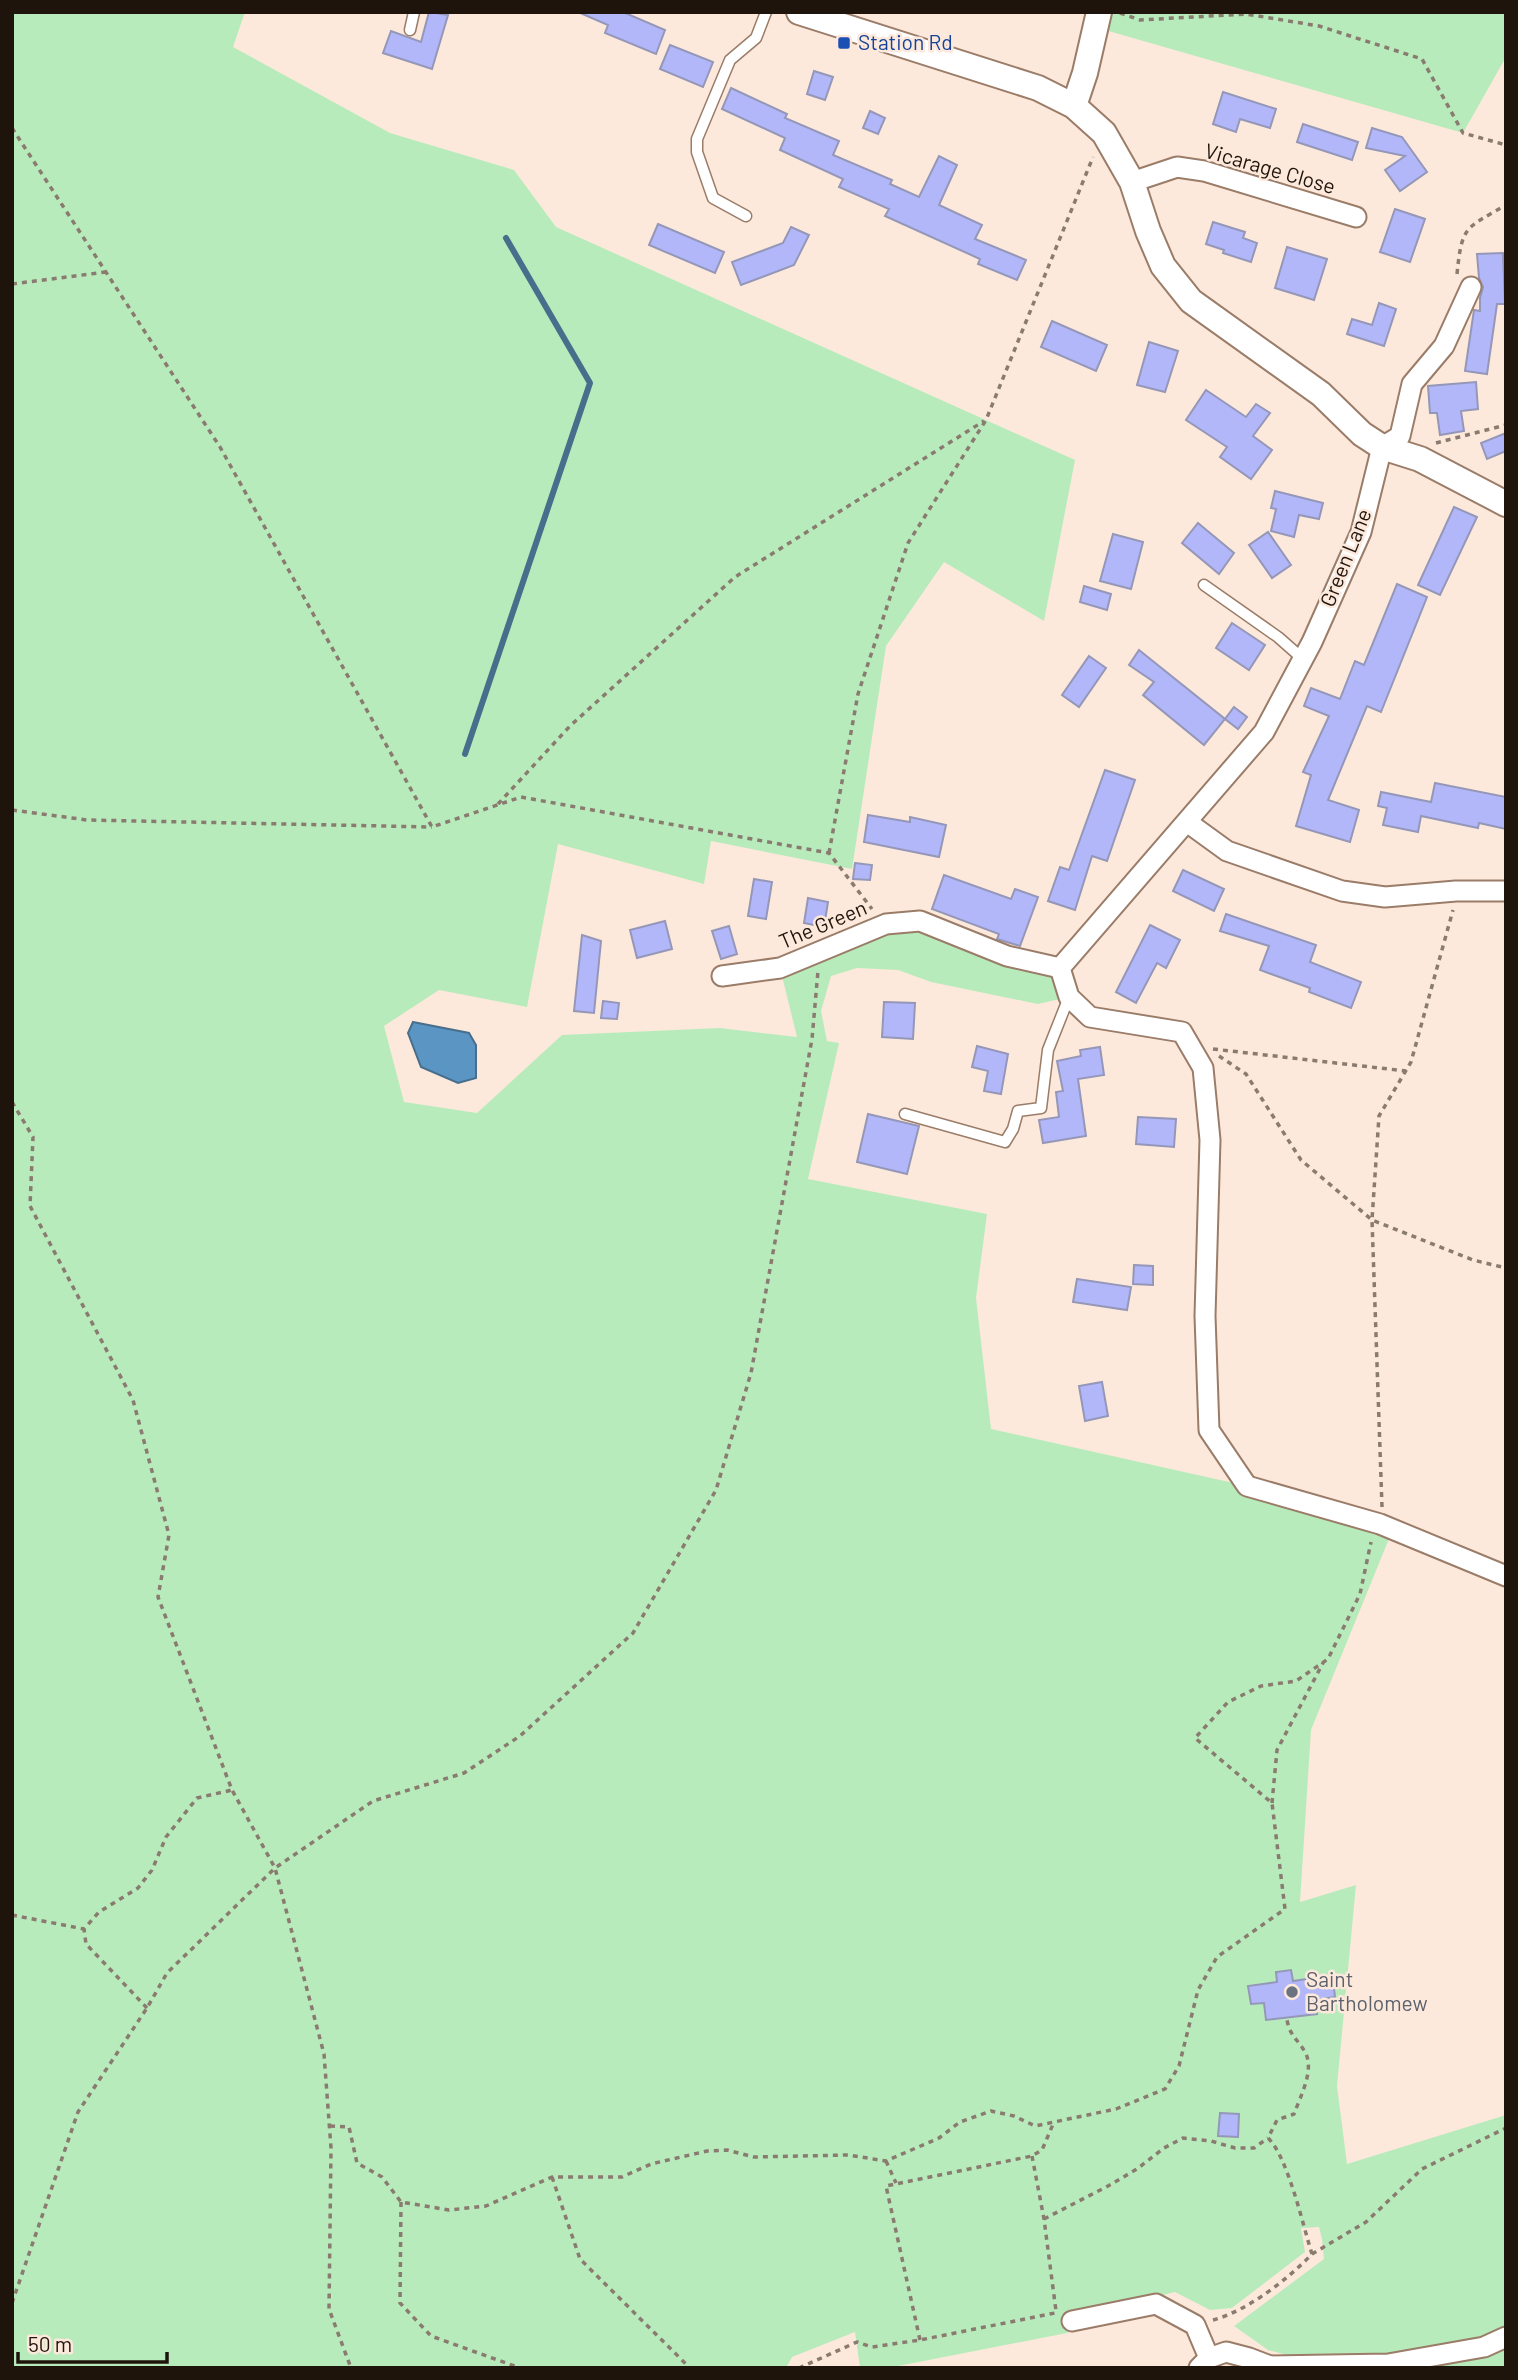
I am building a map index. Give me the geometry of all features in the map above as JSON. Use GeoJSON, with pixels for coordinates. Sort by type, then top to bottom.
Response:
{"type":"FeatureCollection","features":[{"type":"Feature","properties":{"kind":"street"},"geometry":{"type":"LineString","coordinates":[[799,12],[1038,88],[1074,106],[1104,132],[1132,182],[1163,267],[1191,302],[1321,394],[1362,434],[1393,450],[1420,459],[1506,504]]}},
{"type":"Feature","properties":{"kind":"street"},"geometry":{"type":"LineString","coordinates":[[1074,106],[1085,73],[1099,12]]}},
{"type":"Feature","properties":{"kind":"street","name":"Vicarage Close"},"geometry":{"type":"LineString","coordinates":[[1132,182],[1177,167],[1204,171],[1356,217]]}},
{"type":"Feature","properties":{"kind":"street"},"geometry":{"type":"LineString","coordinates":[[1393,450],[1400,436],[1412,384],[1444,346],[1471,287]]}},
{"type":"Feature","properties":{"kind":"street","name":"Green Lane"},"geometry":{"type":"LineString","coordinates":[[1060,968],[1264,732],[1303,659],[1361,532],[1393,450]]}},
{"type":"Feature","properties":{"kind":"street"},"geometry":{"type":"LineString","coordinates":[[1187,822],[1227,851],[1342,891],[1385,897],[1456,891],[1506,891]]}},
{"type":"Feature","properties":{"kind":"street","name":"The Green"},"geometry":{"type":"LineString","coordinates":[[722,976],[780,968],[886,924],[920,921],[1007,956],[1060,968]]}},
{"type":"Feature","properties":{"kind":"street"},"geometry":{"type":"LineString","coordinates":[[1060,968],[1069,997],[1090,1017],[1182,1032],[1203,1068],[1210,1140],[1205,1316],[1209,1430],[1247,1486],[1378,1523],[1506,1576]]}},
{"type":"Feature","properties":{"kind":"street"},"geometry":{"type":"LineString","coordinates":[[1064,2317],[1156,2304],[1195,2325],[1204,2363],[1226,2353],[1249,2358],[1269,2367],[1388,2364],[1484,2347],[1506,2337]]}},
{"type":"Feature","properties":{"kind":"lane"},"geometry":{"type":"LineString","coordinates":[[410,30],[414,12]]}},
{"type":"Feature","properties":{"kind":"lane"},"geometry":{"type":"LineString","coordinates":[[746,216],[713,198],[697,152],[697,139],[730,60],[756,38],[766,12]]}},
{"type":"Feature","properties":{"kind":"lane"},"geometry":{"type":"LineString","coordinates":[[1203,585],[1278,637],[1303,659]]}},
{"type":"Feature","properties":{"kind":"lane"},"geometry":{"type":"LineString","coordinates":[[905,1114],[1005,1142],[1013,1129],[1018,1111],[1041,1108],[1048,1050],[1069,997]]}},
{"type":"Feature","properties":{"kind":"path"},"geometry":{"type":"LineString","coordinates":[[1118,12],[1140,20],[1246,14],[1319,26],[1422,59],[1463,133],[1506,145]]}},
{"type":"Feature","properties":{"kind":"path"},"geometry":{"type":"LineString","coordinates":[[12,128],[220,447],[432,827]]}},
{"type":"Feature","properties":{"kind":"path"},"geometry":{"type":"LineString","coordinates":[[829,853],[858,694],[908,543],[986,420],[1079,187],[1104,132]]}},
{"type":"Feature","properties":{"kind":"path"},"geometry":{"type":"LineString","coordinates":[[12,284],[106,272]]}},
{"type":"Feature","properties":{"kind":"path"},"geometry":{"type":"LineString","coordinates":[[497,806],[570,726],[735,577],[986,420]]}},
{"type":"Feature","properties":{"kind":"path"},"geometry":{"type":"LineString","coordinates":[[1393,450],[1421,447],[1506,425]]}},
{"type":"Feature","properties":{"kind":"path"},"geometry":{"type":"LineString","coordinates":[[12,810],[87,820],[432,827],[521,797],[829,853],[858,893],[886,924]]}},
{"type":"Feature","properties":{"kind":"path"},"geometry":{"type":"LineString","coordinates":[[1272,1803],[1195,1738],[1228,1702],[1261,1686],[1297,1681],[1328,1659],[1360,1594],[1382,1496],[1372,1220],[1378,1116],[1411,1062],[1454,910],[1456,891]]}},
{"type":"Feature","properties":{"kind":"path"},"geometry":{"type":"LineString","coordinates":[[12,2303],[78,2112],[167,1973],[275,1868],[373,1801],[464,1773],[520,1736],[633,1633],[716,1490],[751,1373],[812,1039],[820,951]]}},
{"type":"Feature","properties":{"kind":"path"},"geometry":{"type":"LineString","coordinates":[[1406,1071],[1206,1048],[1246,1074],[1301,1160],[1372,1220],[1472,1261],[1506,1268]]}},
{"type":"Feature","properties":{"kind":"path"},"geometry":{"type":"LineString","coordinates":[[12,1102],[33,1137],[30,1206],[134,1400],[169,1535],[158,1597],[232,1790],[275,1868],[324,2054],[331,2148],[329,2309],[351,2368]]}},
{"type":"Feature","properties":{"kind":"path"},"geometry":{"type":"LineString","coordinates":[[401,2202],[449,2210],[486,2206],[552,2177],[622,2177],[651,2164],[707,2151],[727,2150],[754,2157],[848,2155],[886,2161],[939,2137],[960,2122],[991,2111],[1014,2116],[1035,2126],[1116,2109],[1165,2089],[1179,2066],[1198,1990],[1217,1957],[1285,1909],[1272,1803],[1277,1750],[1324,1661]]}},
{"type":"Feature","properties":{"kind":"path"},"geometry":{"type":"LineString","coordinates":[[84,1928],[99,1912],[138,1888],[152,1870],[166,1836],[197,1798],[232,1790]]}},
{"type":"Feature","properties":{"kind":"path"},"geometry":{"type":"LineString","coordinates":[[12,1916],[84,1928]]}},
{"type":"Feature","properties":{"kind":"path"},"geometry":{"type":"LineString","coordinates":[[84,1928],[86,1944],[147,2008]]}},
{"type":"Feature","properties":{"kind":"path"},"geometry":{"type":"LineString","coordinates":[[1044,2219],[1117,2180],[1183,2138],[1211,2141],[1235,2148],[1254,2148],[1268,2138],[1277,2120],[1294,2114],[1308,2067],[1306,2055],[1289,2032],[1287,2020]]}},
{"type":"Feature","properties":{"kind":"path"},"geometry":{"type":"LineString","coordinates":[[920,2340],[886,2186],[1032,2156],[1042,2150],[1054,2122]]}},
{"type":"Feature","properties":{"kind":"path"},"geometry":{"type":"LineString","coordinates":[[330,2126],[349,2127],[357,2163],[382,2176],[401,2202],[400,2303],[431,2336],[520,2368]]}},
{"type":"Feature","properties":{"kind":"path"},"geometry":{"type":"LineString","coordinates":[[1195,2325],[1227,2316],[1290,2275],[1312,2254],[1366,2222],[1422,2169],[1506,2128]]}},
{"type":"Feature","properties":{"kind":"path"},"geometry":{"type":"LineString","coordinates":[[1268,2138],[1275,2144],[1288,2178],[1312,2254]]}},
{"type":"Feature","properties":{"kind":"path"},"geometry":{"type":"LineString","coordinates":[[799,2368],[800,2365],[857,2342],[872,2347],[1064,2317],[1032,2156]]}},
{"type":"Feature","properties":{"kind":"path"},"geometry":{"type":"LineString","coordinates":[[886,2161],[896,2183]]}},
{"type":"Feature","properties":{"kind":"path"},"geometry":{"type":"LineString","coordinates":[[552,2177],[580,2259],[690,2368]]}},
{"type":"Feature","properties":{"kind":"green space"},"geometry":{"type":"Polygon","coordinates":[[[12,12],[245,12],[233,47],[390,133],[514,170],[556,227],[1075,460],[1044,621],[944,562],[886,646],[852,869],[711,841],[704,884],[558,844],[527,1007],[439,990],[384,1026],[404,1102],[477,1113],[562,1035],[720,1028],[797,1037],[780,968],[920,921],[1060,968],[1069,997],[1038,1004],[931,982],[898,970],[857,968],[831,976],[821,1011],[827,1041],[839,1043],[808,1179],[987,1214],[976,1298],[991,1429],[1247,1486],[1393,1529],[1311,1730],[1300,1902],[1356,1885],[1337,2086],[1347,2164],[1506,2115],[1506,2329],[1479,2340],[1388,2355],[1291,2356],[1268,2350],[1234,2326],[1324,2259],[1319,2227],[1301,2228],[1305,2252],[1232,2308],[1210,2310],[1175,2292],[1082,2315],[1067,2333],[888,2368],[860,2368],[855,2332],[792,2357],[786,2368],[12,2368],[12,12]]]}},
{"type":"Feature","properties":{"kind":"green space"},"geometry":{"type":"Polygon","coordinates":[[[1102,12],[1506,12],[1506,57],[1463,133],[1098,28],[1102,12]]]}},
{"type":"Feature","properties":{"kind":"green space"},"geometry":{"type":"Polygon","coordinates":[[[1506,2344],[1506,2368],[1417,2368],[1446,2365],[1506,2344]]]}},
{"type":"Feature","properties":{"kind":"water"},"geometry":{"type":"Polygon","coordinates":[[[413,1022],[469,1033],[476,1045],[476,1078],[458,1083],[421,1067],[408,1033],[413,1022]]]}},
{"type":"Feature","properties":{"kind":"building"},"geometry":{"type":"Polygon","coordinates":[[[429,12],[448,15],[432,69],[383,53],[391,31],[421,42],[429,12]]]}},
{"type":"Feature","properties":{"kind":"building"},"geometry":{"type":"Polygon","coordinates":[[[578,12],[623,12],[665,30],[656,54],[605,33],[608,25],[578,12]]]}},
{"type":"Feature","properties":{"kind":"building"},"geometry":{"type":"Polygon","coordinates":[[[670,45],[713,62],[703,87],[660,69],[670,45]]]}},
{"type":"Feature","properties":{"kind":"building"},"geometry":{"type":"Polygon","coordinates":[[[814,71],[833,77],[825,100],[807,94],[814,71]]]}},
{"type":"Feature","properties":{"kind":"building"},"geometry":{"type":"Polygon","coordinates":[[[731,88],[787,114],[785,118],[839,141],[833,155],[892,180],[890,184],[919,197],[939,156],[957,165],[939,205],[982,225],[975,239],[1026,260],[1017,280],[978,264],[980,259],[885,216],[889,209],[839,187],[843,179],[780,150],[785,138],[722,109],[731,88]]]}},
{"type":"Feature","properties":{"kind":"building"},"geometry":{"type":"Polygon","coordinates":[[[1223,92],[1276,109],[1270,128],[1240,119],[1236,132],[1213,124],[1223,92]]]}},
{"type":"Feature","properties":{"kind":"building"},"geometry":{"type":"Polygon","coordinates":[[[870,111],[885,118],[878,134],[863,128],[870,111]]]}},
{"type":"Feature","properties":{"kind":"building"},"geometry":{"type":"Polygon","coordinates":[[[1303,124],[1358,142],[1352,160],[1297,142],[1303,124]]]}},
{"type":"Feature","properties":{"kind":"building"},"geometry":{"type":"Polygon","coordinates":[[[1372,128],[1402,137],[1427,172],[1400,191],[1385,170],[1405,156],[1366,148],[1372,128]]]}},
{"type":"Feature","properties":{"kind":"building"},"geometry":{"type":"Polygon","coordinates":[[[1395,209],[1425,219],[1410,262],[1380,252],[1395,209]]]}},
{"type":"Feature","properties":{"kind":"building"},"geometry":{"type":"Polygon","coordinates":[[[1213,222],[1245,232],[1243,238],[1257,243],[1251,262],[1206,244],[1213,222]]]}},
{"type":"Feature","properties":{"kind":"building"},"geometry":{"type":"Polygon","coordinates":[[[658,224],[724,252],[715,273],[649,245],[658,224]]]}},
{"type":"Feature","properties":{"kind":"building"},"geometry":{"type":"Polygon","coordinates":[[[791,227],[809,235],[794,265],[741,285],[732,262],[783,243],[791,227]]]}},
{"type":"Feature","properties":{"kind":"building"},"geometry":{"type":"Polygon","coordinates":[[[1287,247],[1327,259],[1314,300],[1275,288],[1287,247]]]}},
{"type":"Feature","properties":{"kind":"building"},"geometry":{"type":"Polygon","coordinates":[[[1503,253],[1505,304],[1497,304],[1487,374],[1465,371],[1474,310],[1480,311],[1483,287],[1479,278],[1477,254],[1503,253]]]}},
{"type":"Feature","properties":{"kind":"building"},"geometry":{"type":"Polygon","coordinates":[[[1379,303],[1396,309],[1384,346],[1347,334],[1352,319],[1372,325],[1379,303]]]}},
{"type":"Feature","properties":{"kind":"building"},"geometry":{"type":"Polygon","coordinates":[[[1052,321],[1107,345],[1096,371],[1041,347],[1052,321]]]}},
{"type":"Feature","properties":{"kind":"building"},"geometry":{"type":"Polygon","coordinates":[[[1149,342],[1178,351],[1165,392],[1137,385],[1149,342]]]}},
{"type":"Feature","properties":{"kind":"building"},"geometry":{"type":"Polygon","coordinates":[[[1476,382],[1478,409],[1461,411],[1464,431],[1440,435],[1437,413],[1430,413],[1428,386],[1476,382]]]}},
{"type":"Feature","properties":{"kind":"building"},"geometry":{"type":"Polygon","coordinates":[[[1206,390],[1246,417],[1256,404],[1270,413],[1253,436],[1272,450],[1251,479],[1220,457],[1227,447],[1186,420],[1206,390]]]}},
{"type":"Feature","properties":{"kind":"building"},"geometry":{"type":"Polygon","coordinates":[[[1506,433],[1506,451],[1487,459],[1481,443],[1506,433]]]}},
{"type":"Feature","properties":{"kind":"building"},"geometry":{"type":"Polygon","coordinates":[[[1275,491],[1323,503],[1319,519],[1299,515],[1294,537],[1271,531],[1276,509],[1271,508],[1275,491]]]}},
{"type":"Feature","properties":{"kind":"building"},"geometry":{"type":"Polygon","coordinates":[[[1454,507],[1477,517],[1440,595],[1418,585],[1454,507]]]}},
{"type":"Feature","properties":{"kind":"building"},"geometry":{"type":"Polygon","coordinates":[[[1198,523],[1234,553],[1219,574],[1182,543],[1198,523]]]}},
{"type":"Feature","properties":{"kind":"building"},"geometry":{"type":"Polygon","coordinates":[[[1268,532],[1291,565],[1272,578],[1249,545],[1268,532]]]}},
{"type":"Feature","properties":{"kind":"building"},"geometry":{"type":"Polygon","coordinates":[[[1113,534],[1143,542],[1131,589],[1100,581],[1113,534]]]}},
{"type":"Feature","properties":{"kind":"building"},"geometry":{"type":"Polygon","coordinates":[[[1397,584],[1427,597],[1381,712],[1367,706],[1328,800],[1359,810],[1350,842],[1296,826],[1311,775],[1303,772],[1329,716],[1304,706],[1311,688],[1340,699],[1355,661],[1364,665],[1397,584]]]}},
{"type":"Feature","properties":{"kind":"building"},"geometry":{"type":"Polygon","coordinates":[[[1084,586],[1111,594],[1107,610],[1080,602],[1084,586]]]}},
{"type":"Feature","properties":{"kind":"building"},"geometry":{"type":"Polygon","coordinates":[[[1232,623],[1265,645],[1249,670],[1216,648],[1232,623]]]}},
{"type":"Feature","properties":{"kind":"building"},"geometry":{"type":"Polygon","coordinates":[[[1139,650],[1225,719],[1204,745],[1143,695],[1154,682],[1129,665],[1139,650]]]}},
{"type":"Feature","properties":{"kind":"building"},"geometry":{"type":"Polygon","coordinates":[[[1089,656],[1106,668],[1079,707],[1062,695],[1089,656]]]}},
{"type":"Feature","properties":{"kind":"building"},"geometry":{"type":"Polygon","coordinates":[[[1234,707],[1247,717],[1238,729],[1225,719],[1234,707]]]}},
{"type":"Feature","properties":{"kind":"building"},"geometry":{"type":"Polygon","coordinates":[[[1105,770],[1135,780],[1107,861],[1092,856],[1075,910],[1048,901],[1060,867],[1069,870],[1105,770]]]}},
{"type":"Feature","properties":{"kind":"building"},"geometry":{"type":"Polygon","coordinates":[[[1435,783],[1506,797],[1506,829],[1479,823],[1478,828],[1421,816],[1418,832],[1383,825],[1387,808],[1378,806],[1381,792],[1431,802],[1435,783]]]}},
{"type":"Feature","properties":{"kind":"building"},"geometry":{"type":"Polygon","coordinates":[[[868,815],[910,822],[910,817],[946,825],[939,857],[864,842],[868,815]]]}},
{"type":"Feature","properties":{"kind":"building"},"geometry":{"type":"Polygon","coordinates":[[[855,863],[872,865],[870,880],[853,879],[855,863]]]}},
{"type":"Feature","properties":{"kind":"building"},"geometry":{"type":"Polygon","coordinates":[[[1183,870],[1224,889],[1214,911],[1173,891],[1183,870]]]}},
{"type":"Feature","properties":{"kind":"building"},"geometry":{"type":"Polygon","coordinates":[[[944,875],[1011,899],[1015,889],[1038,897],[1020,946],[997,939],[999,934],[932,909],[944,875]]]}},
{"type":"Feature","properties":{"kind":"building"},"geometry":{"type":"Polygon","coordinates":[[[754,879],[772,882],[766,919],[748,916],[754,879]]]}},
{"type":"Feature","properties":{"kind":"building"},"geometry":{"type":"Polygon","coordinates":[[[808,898],[828,902],[824,927],[804,923],[808,898]]]}},
{"type":"Feature","properties":{"kind":"building"},"geometry":{"type":"Polygon","coordinates":[[[1226,914],[1316,945],[1310,962],[1361,982],[1351,1008],[1309,992],[1310,988],[1260,970],[1269,946],[1220,931],[1226,914]]]}},
{"type":"Feature","properties":{"kind":"building"},"geometry":{"type":"Polygon","coordinates":[[[665,921],[672,949],[637,958],[630,930],[665,921]]]}},
{"type":"Feature","properties":{"kind":"building"},"geometry":{"type":"Polygon","coordinates":[[[1150,925],[1180,940],[1166,968],[1157,963],[1136,1003],[1116,992],[1150,925]]]}},
{"type":"Feature","properties":{"kind":"building"},"geometry":{"type":"Polygon","coordinates":[[[729,926],[737,954],[721,959],[712,931],[729,926]]]}},
{"type":"Feature","properties":{"kind":"building"},"geometry":{"type":"Polygon","coordinates":[[[582,935],[601,941],[594,1013],[574,1011],[582,935]]]}},
{"type":"Feature","properties":{"kind":"building"},"geometry":{"type":"Polygon","coordinates":[[[603,1001],[619,1003],[617,1019],[601,1018],[603,1001]]]}},
{"type":"Feature","properties":{"kind":"building"},"geometry":{"type":"Polygon","coordinates":[[[884,1002],[915,1003],[913,1039],[882,1037],[884,1002]]]}},
{"type":"Feature","properties":{"kind":"building"},"geometry":{"type":"Polygon","coordinates":[[[977,1046],[1008,1054],[1001,1094],[984,1091],[988,1071],[972,1067],[977,1046]]]}},
{"type":"Feature","properties":{"kind":"building"},"geometry":{"type":"Polygon","coordinates":[[[1100,1047],[1104,1075],[1078,1079],[1086,1136],[1043,1143],[1039,1120],[1059,1117],[1056,1092],[1063,1091],[1057,1061],[1081,1056],[1080,1050],[1100,1047]]]}},
{"type":"Feature","properties":{"kind":"building"},"geometry":{"type":"Polygon","coordinates":[[[868,1114],[919,1126],[907,1174],[857,1162],[868,1114]]]}},
{"type":"Feature","properties":{"kind":"building"},"geometry":{"type":"Polygon","coordinates":[[[1138,1117],[1176,1119],[1174,1147],[1136,1144],[1138,1117]]]}},
{"type":"Feature","properties":{"kind":"building"},"geometry":{"type":"Polygon","coordinates":[[[1134,1265],[1153,1266],[1153,1285],[1133,1284],[1134,1265]]]}},
{"type":"Feature","properties":{"kind":"building"},"geometry":{"type":"Polygon","coordinates":[[[1077,1279],[1131,1287],[1127,1310],[1073,1302],[1077,1279]]]}},
{"type":"Feature","properties":{"kind":"building"},"geometry":{"type":"Polygon","coordinates":[[[1102,1382],[1108,1416],[1085,1421],[1079,1386],[1102,1382]]]}},
{"type":"Feature","properties":{"kind":"building","name":"Saint Bartholomew"},"geometry":{"type":"Polygon","coordinates":[[[1291,1970],[1293,1981],[1313,1978],[1314,1982],[1333,1980],[1335,1997],[1316,2000],[1317,2014],[1266,2020],[1264,2003],[1251,2004],[1248,1986],[1277,1982],[1276,1972],[1291,1970]]]}},
{"type":"Feature","properties":{"kind":"building"},"geometry":{"type":"Polygon","coordinates":[[[1220,2113],[1239,2114],[1238,2137],[1218,2136],[1220,2113]]]}},
{"type":"Feature","properties":{"kind":"waterway"},"geometry":{"type":"LineString","coordinates":[[465,754],[590,383],[506,238]]}},
{"type":"Feature","properties":{"kind":"place","name":"Station Rd"},"geometry":{"type":"Point","coordinates":[844,43]}},
{"type":"Feature","properties":{"kind":"place","name":"Saint Bartholomew"},"geometry":{"type":"Point","coordinates":[1292,1992]}}]}
